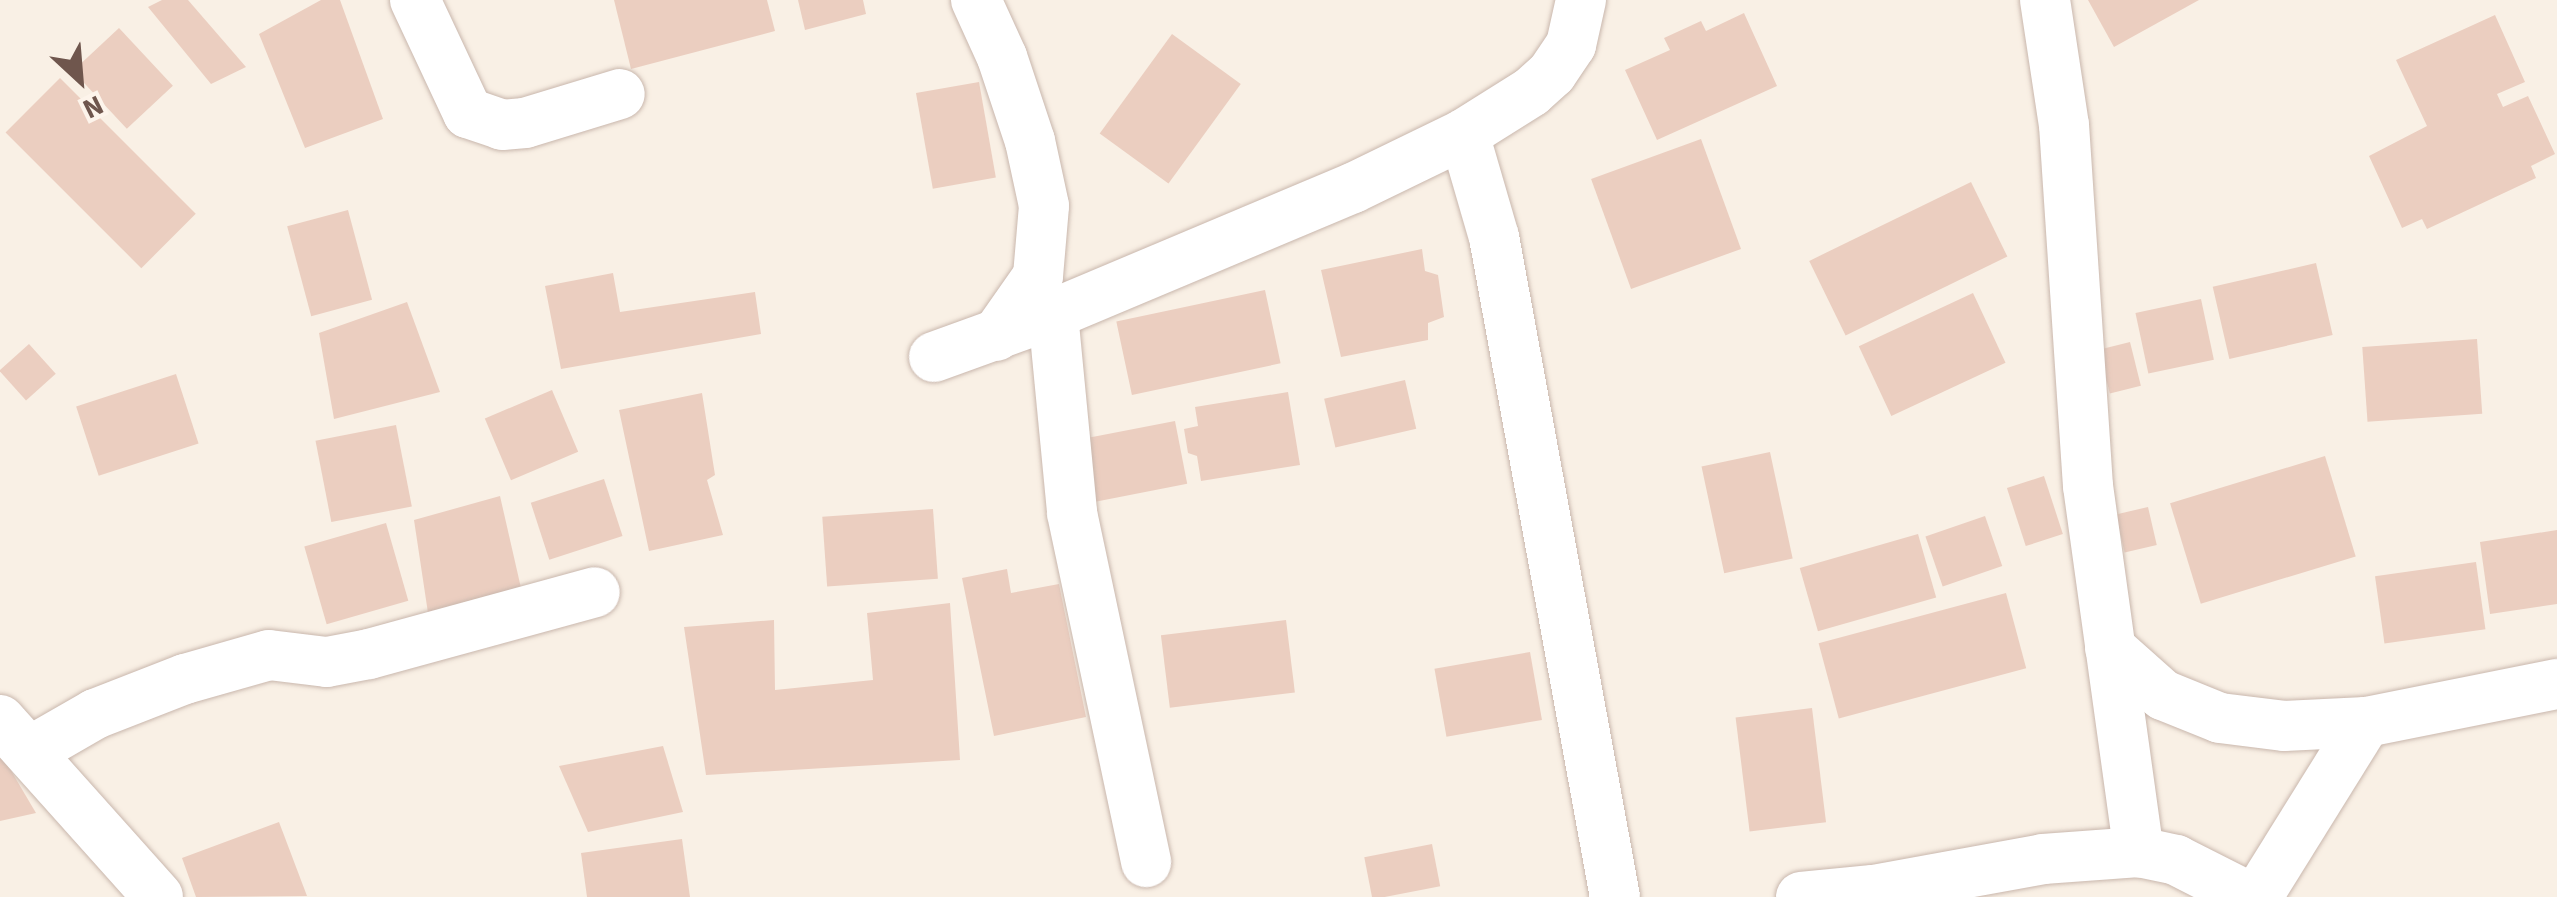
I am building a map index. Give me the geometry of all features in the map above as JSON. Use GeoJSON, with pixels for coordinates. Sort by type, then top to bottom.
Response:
{"type":"FeatureCollection","features":[{"type":"Feature","properties":{"kind":"street"},"geometry":{"type":"LineString","coordinates":[[415,0],[468,113],[502,125],[526,122],[620,94]]}},
{"type":"Feature","properties":{"kind":"street"},"geometry":{"type":"LineString","coordinates":[[976,0],[1002,57],[1030,141],[1044,206],[1038,276],[996,336]]}},
{"type":"Feature","properties":{"kind":"street"},"geometry":{"type":"LineString","coordinates":[[934,357],[1053,314],[1353,188],[1464,134],[1531,92],[1552,73],[1570,45],[1581,0]]}},
{"type":"Feature","properties":{"kind":"street"},"geometry":{"type":"LineString","coordinates":[[2045,0],[2064,125],[2088,486],[2139,852]]}},
{"type":"Feature","properties":{"kind":"street"},"geometry":{"type":"LineString","coordinates":[[1464,134],[1494,237],[1615,897]]}},
{"type":"Feature","properties":{"kind":"street"},"geometry":{"type":"LineString","coordinates":[[1053,314],[1072,512],[1146,862]]}},
{"type":"Feature","properties":{"kind":"street"},"geometry":{"type":"LineString","coordinates":[[158,897],[14,736],[95,714],[218,669],[269,655],[328,662],[370,654],[595,592]]}},
{"type":"Feature","properties":{"kind":"street"},"geometry":{"type":"LineString","coordinates":[[2110,648],[2163,696],[2220,718],[2284,726],[2366,722],[2557,684]]}},
{"type":"Feature","properties":{"kind":"street"},"geometry":{"type":"LineString","coordinates":[[2258,897],[2366,722]]}},
{"type":"Feature","properties":{"kind":"street"},"geometry":{"type":"LineString","coordinates":[[1800,897],[1873,890],[2043,859],[2139,852],[2176,860],[2249,897]]}},
{"type":"Feature","properties":{"kind":"building"},"geometry":{"type":"Polygon","coordinates":[[[162,0],[188,0],[246,67],[211,84],[148,7],[162,0]]]}},
{"type":"Feature","properties":{"kind":"building"},"geometry":{"type":"Polygon","coordinates":[[[321,0],[340,0],[383,119],[305,148],[259,34],[321,0]]]}},
{"type":"Feature","properties":{"kind":"building"},"geometry":{"type":"Polygon","coordinates":[[[614,0],[767,0],[775,31],[631,69],[614,0]]]}},
{"type":"Feature","properties":{"kind":"building"},"geometry":{"type":"Polygon","coordinates":[[[798,0],[863,0],[866,14],[805,30],[798,0]]]}},
{"type":"Feature","properties":{"kind":"building"},"geometry":{"type":"Polygon","coordinates":[[[2088,0],[2199,0],[2114,47],[2088,0]]]}},
{"type":"Feature","properties":{"kind":"building"},"geometry":{"type":"Polygon","coordinates":[[[1744,13],[1777,86],[1657,140],[1625,70],[1670,50],[1664,38],[1701,21],[1706,31],[1744,13]]]}},
{"type":"Feature","properties":{"kind":"building"},"geometry":{"type":"Polygon","coordinates":[[[2495,15],[2525,82],[2497,94],[2503,107],[2528,96],[2555,154],[2531,166],[2536,178],[2427,229],[2422,219],[2402,228],[2369,156],[2427,126],[2396,60],[2495,15]]]}},
{"type":"Feature","properties":{"kind":"building"},"geometry":{"type":"Polygon","coordinates":[[[119,28],[173,86],[127,129],[73,71],[119,28]]]}},
{"type":"Feature","properties":{"kind":"building"},"geometry":{"type":"Polygon","coordinates":[[[1172,34],[1241,84],[1168,183],[1100,134],[1172,34]]]}},
{"type":"Feature","properties":{"kind":"building"},"geometry":{"type":"Polygon","coordinates":[[[60,78],[196,214],[141,268],[6,132],[60,78]]]}},
{"type":"Feature","properties":{"kind":"building"},"geometry":{"type":"Polygon","coordinates":[[[979,82],[996,178],[933,189],[916,93],[979,82]]]}},
{"type":"Feature","properties":{"kind":"building"},"geometry":{"type":"Polygon","coordinates":[[[1701,139],[1741,249],[1631,289],[1591,179],[1701,139]]]}},
{"type":"Feature","properties":{"kind":"building"},"geometry":{"type":"Polygon","coordinates":[[[1971,182],[2007,257],[1846,336],[1809,261],[1971,182]]]}},
{"type":"Feature","properties":{"kind":"building"},"geometry":{"type":"Polygon","coordinates":[[[348,210],[372,300],[311,316],[287,226],[348,210]]]}},
{"type":"Feature","properties":{"kind":"building"},"geometry":{"type":"Polygon","coordinates":[[[1422,249],[1425,271],[1438,275],[1444,317],[1428,323],[1428,340],[1341,357],[1321,270],[1422,249]]]}},
{"type":"Feature","properties":{"kind":"building"},"geometry":{"type":"Polygon","coordinates":[[[2316,263],[2333,335],[2229,359],[2213,287],[2316,263]]]}},
{"type":"Feature","properties":{"kind":"building"},"geometry":{"type":"Polygon","coordinates":[[[613,273],[620,312],[755,292],[761,334],[561,369],[545,286],[613,273]]]}},
{"type":"Feature","properties":{"kind":"building"},"geometry":{"type":"Polygon","coordinates":[[[1265,290],[1281,363],[1132,395],[1116,322],[1265,290]]]}},
{"type":"Feature","properties":{"kind":"building"},"geometry":{"type":"Polygon","coordinates":[[[1973,293],[2006,363],[1891,416],[1859,346],[1973,293]]]}},
{"type":"Feature","properties":{"kind":"building"},"geometry":{"type":"Polygon","coordinates":[[[2201,299],[2214,360],[2148,374],[2135,313],[2201,299]]]}},
{"type":"Feature","properties":{"kind":"building"},"geometry":{"type":"Polygon","coordinates":[[[407,302],[440,392],[334,419],[319,333],[407,302]]]}},
{"type":"Feature","properties":{"kind":"building"},"geometry":{"type":"Polygon","coordinates":[[[2477,339],[2482,414],[2368,422],[2362,347],[2477,339]]]}},
{"type":"Feature","properties":{"kind":"building"},"geometry":{"type":"Polygon","coordinates":[[[2130,342],[2141,386],[2110,393],[2099,350],[2130,342]]]}},
{"type":"Feature","properties":{"kind":"building"},"geometry":{"type":"Polygon","coordinates":[[[29,344],[56,374],[26,400],[0,370],[29,344]]]}},
{"type":"Feature","properties":{"kind":"building"},"geometry":{"type":"Polygon","coordinates":[[[176,374],[199,443],[99,476],[76,406],[176,374]]]}},
{"type":"Feature","properties":{"kind":"building"},"geometry":{"type":"Polygon","coordinates":[[[1405,380],[1416,429],[1335,447],[1324,399],[1405,380]]]}},
{"type":"Feature","properties":{"kind":"building"},"geometry":{"type":"Polygon","coordinates":[[[552,390],[578,452],[511,480],[485,419],[552,390]]]}},
{"type":"Feature","properties":{"kind":"building"},"geometry":{"type":"Polygon","coordinates":[[[1288,392],[1300,465],[1201,481],[1197,456],[1188,453],[1184,429],[1198,426],[1195,407],[1288,392]]]}},
{"type":"Feature","properties":{"kind":"building"},"geometry":{"type":"Polygon","coordinates":[[[702,393],[715,475],[707,480],[723,535],[649,551],[619,410],[702,393]]]}},
{"type":"Feature","properties":{"kind":"building"},"geometry":{"type":"Polygon","coordinates":[[[1175,421],[1187,484],[1089,503],[1077,440],[1175,421]]]}},
{"type":"Feature","properties":{"kind":"building"},"geometry":{"type":"Polygon","coordinates":[[[396,425],[412,506],[331,522],[316,441],[396,425]]]}},
{"type":"Feature","properties":{"kind":"building"},"geometry":{"type":"Polygon","coordinates":[[[1770,452],[1793,559],[1724,573],[1702,467],[1770,452]]]}},
{"type":"Feature","properties":{"kind":"building"},"geometry":{"type":"Polygon","coordinates":[[[2325,456],[2356,556],[2201,604],[2170,503],[2325,456]]]}},
{"type":"Feature","properties":{"kind":"building"},"geometry":{"type":"Polygon","coordinates":[[[2044,476],[2063,534],[2026,546],[2007,488],[2044,476]]]}},
{"type":"Feature","properties":{"kind":"building"},"geometry":{"type":"Polygon","coordinates":[[[604,479],[623,536],[549,560],[531,503],[604,479]]]}},
{"type":"Feature","properties":{"kind":"building"},"geometry":{"type":"Polygon","coordinates":[[[500,496],[521,588],[428,613],[414,520],[500,496]]]}},
{"type":"Feature","properties":{"kind":"building"},"geometry":{"type":"Polygon","coordinates":[[[2148,507],[2157,545],[2125,552],[2116,514],[2148,507]]]}},
{"type":"Feature","properties":{"kind":"building"},"geometry":{"type":"Polygon","coordinates":[[[933,509],[938,579],[827,587],[822,517],[933,509]]]}},
{"type":"Feature","properties":{"kind":"building"},"geometry":{"type":"Polygon","coordinates":[[[1985,516],[2002,566],[1943,587],[1925,537],[1985,516]]]}},
{"type":"Feature","properties":{"kind":"building"},"geometry":{"type":"Polygon","coordinates":[[[386,523],[408,601],[327,624],[304,546],[386,523]]]}},
{"type":"Feature","properties":{"kind":"building"},"geometry":{"type":"Polygon","coordinates":[[[2557,530],[2557,604],[2490,614],[2480,542],[2557,530]]]}},
{"type":"Feature","properties":{"kind":"building"},"geometry":{"type":"Polygon","coordinates":[[[1918,534],[1936,597],[1818,631],[1800,568],[1918,534]]]}},
{"type":"Feature","properties":{"kind":"building"},"geometry":{"type":"Polygon","coordinates":[[[2476,562],[2485,629],[2384,644],[2375,576],[2476,562]]]}},
{"type":"Feature","properties":{"kind":"building"},"geometry":{"type":"Polygon","coordinates":[[[1007,569],[1011,593],[1059,584],[1086,717],[994,736],[962,578],[1007,569]]]}},
{"type":"Feature","properties":{"kind":"building"},"geometry":{"type":"Polygon","coordinates":[[[2006,593],[2026,668],[1839,719],[1819,643],[2006,593]]]}},
{"type":"Feature","properties":{"kind":"building"},"geometry":{"type":"Polygon","coordinates":[[[950,603],[960,760],[706,775],[684,627],[774,620],[775,690],[873,680],[867,613],[950,603]]]}},
{"type":"Feature","properties":{"kind":"building"},"geometry":{"type":"Polygon","coordinates":[[[1286,620],[1295,692],[1170,708],[1161,635],[1286,620]]]}},
{"type":"Feature","properties":{"kind":"building"},"geometry":{"type":"Polygon","coordinates":[[[1530,652],[1542,720],[1446,737],[1434,669],[1530,652]]]}},
{"type":"Feature","properties":{"kind":"building"},"geometry":{"type":"Polygon","coordinates":[[[1812,708],[1826,822],[1750,832],[1736,717],[1812,708]]]}},
{"type":"Feature","properties":{"kind":"building"},"geometry":{"type":"Polygon","coordinates":[[[663,746],[683,812],[588,832],[559,766],[663,746]]]}},
{"type":"Feature","properties":{"kind":"building"},"geometry":{"type":"Polygon","coordinates":[[[0,752],[36,813],[0,821],[0,752]]]}},
{"type":"Feature","properties":{"kind":"building"},"geometry":{"type":"Polygon","coordinates":[[[279,822],[307,896],[196,897],[182,858],[279,822]]]}},
{"type":"Feature","properties":{"kind":"building"},"geometry":{"type":"Polygon","coordinates":[[[682,839],[690,897],[587,897],[581,853],[682,839]]]}},
{"type":"Feature","properties":{"kind":"building"},"geometry":{"type":"Polygon","coordinates":[[[1432,844],[1440,886],[1372,897],[1364,857],[1432,844]]]}}]}
